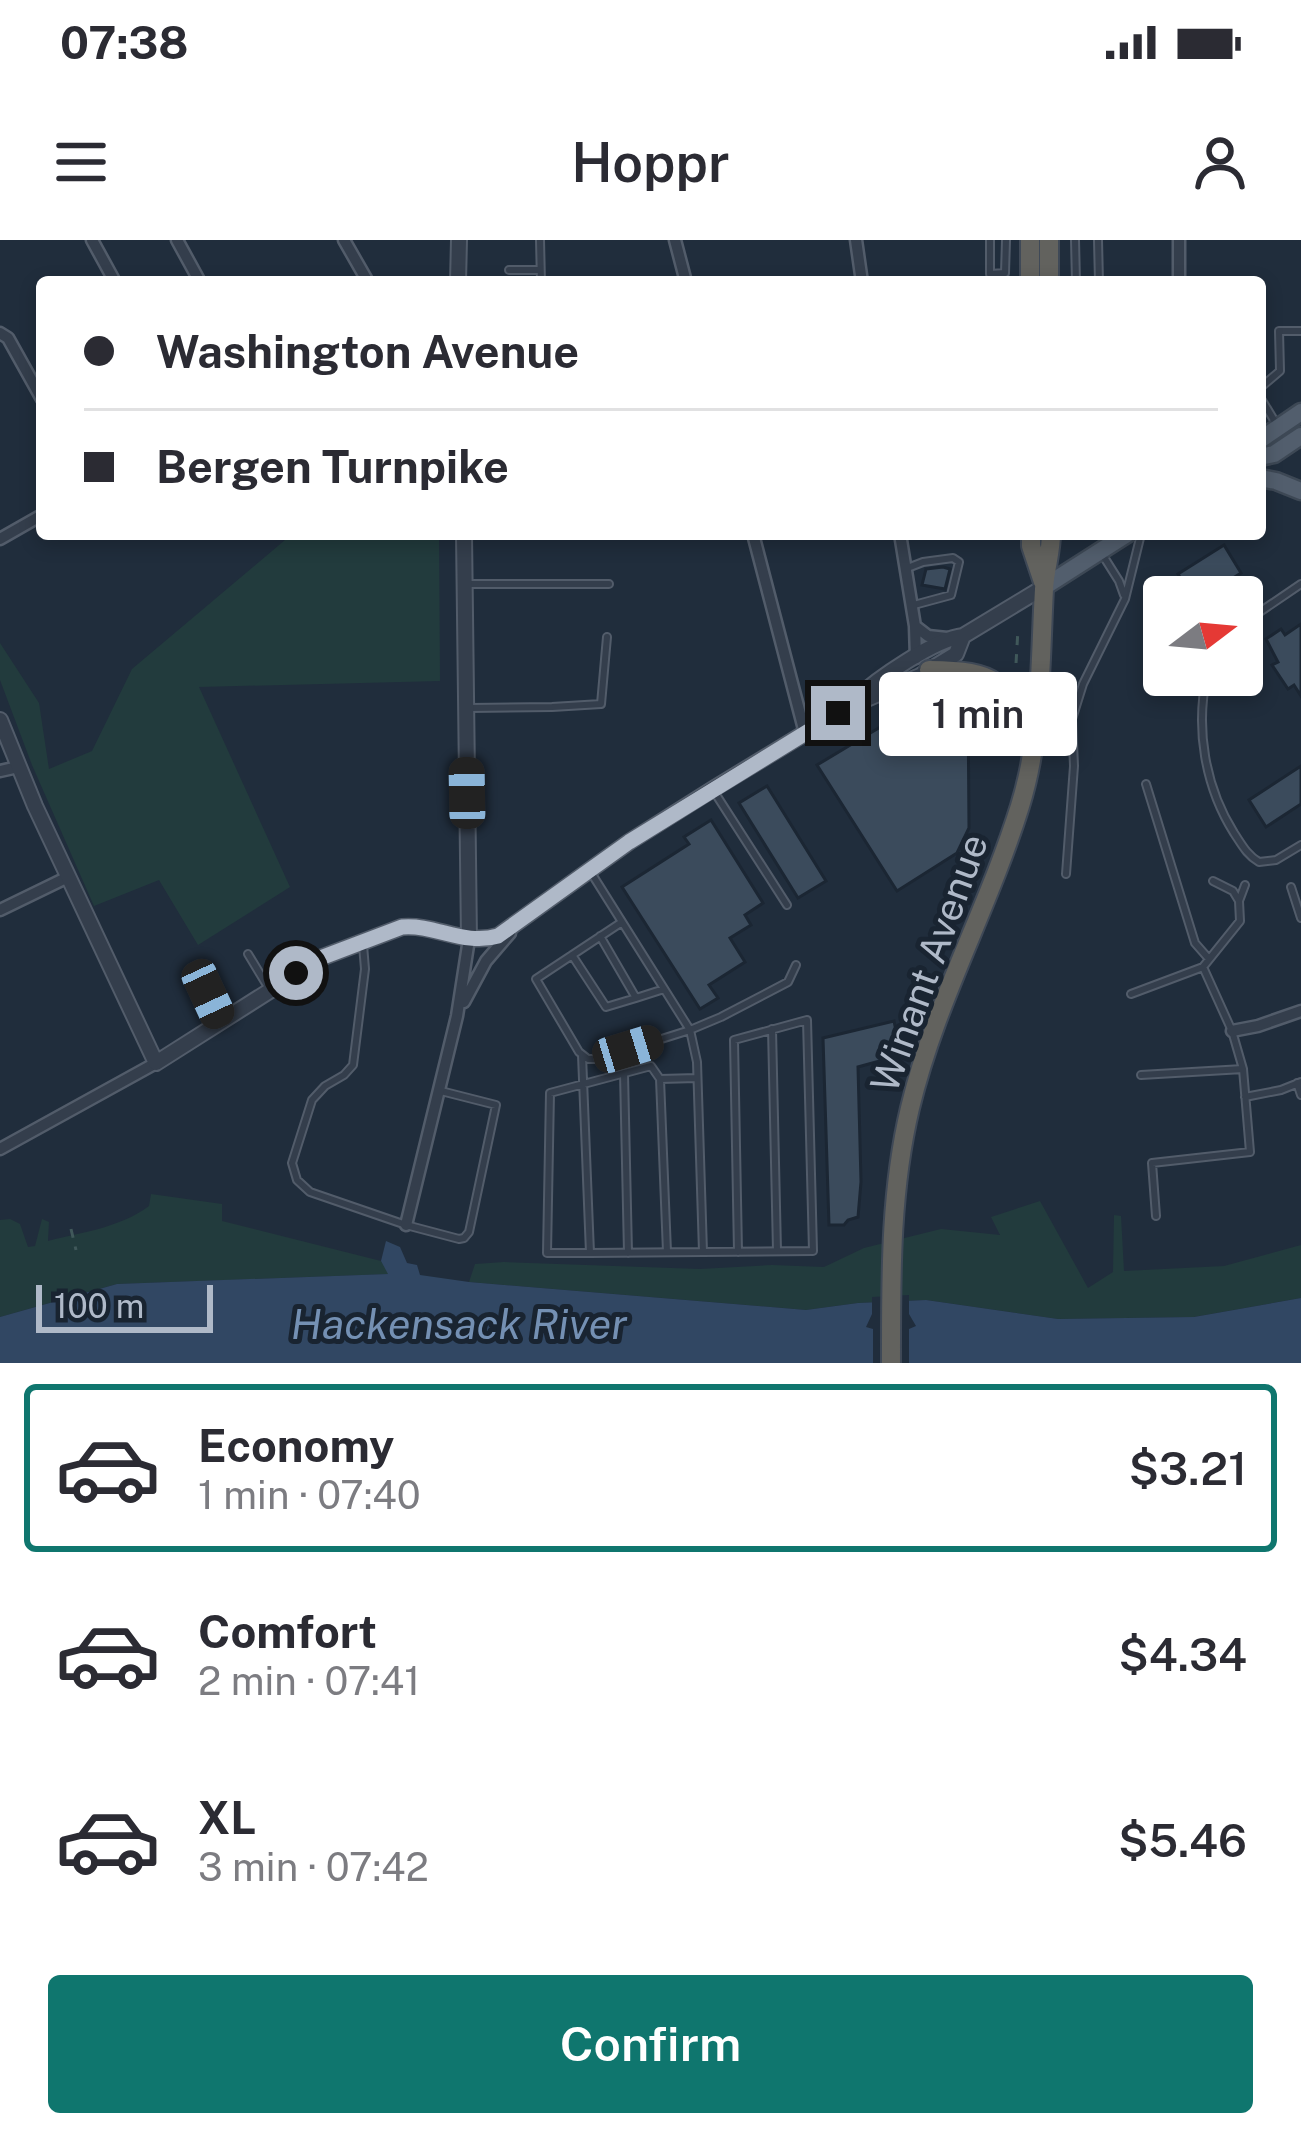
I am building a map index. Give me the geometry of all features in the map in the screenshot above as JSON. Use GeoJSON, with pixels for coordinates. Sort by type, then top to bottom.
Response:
{"type":"FeatureCollection","features":[{"type":"Feature","properties":{"kind":"highway"},"geometry":{"type":"LineString","coordinates":[[1030,240],[1030,276]]}},
{"type":"Feature","properties":{"kind":"highway"},"geometry":{"type":"LineString","coordinates":[[1049,240],[1049,276]]}},
{"type":"Feature","properties":{"kind":"highway"},"geometry":{"type":"LineString","coordinates":[[1031,540],[1044,587]]}},
{"type":"Feature","properties":{"kind":"highway"},"geometry":{"type":"LineString","coordinates":[[1044,587],[1050,540]]}},
{"type":"Feature","properties":{"kind":"highway","name":"Winant Avenue"},"geometry":{"type":"LineString","coordinates":[[891,1363],[892,1231],[902,1146],[929,1042],[1020,807],[1040,700],[1044,587]]}},
{"type":"Feature","properties":{"kind":"highway"},"geometry":{"type":"LineString","coordinates":[[922,664],[994,680],[1011,697],[1034,741]]}},
{"type":"Feature","properties":{"kind":"main road"},"geometry":{"type":"LineString","coordinates":[[1266,436],[1301,412]]}},
{"type":"Feature","properties":{"kind":"main road"},"geometry":{"type":"LineString","coordinates":[[1266,456],[1301,436]]}},
{"type":"Feature","properties":{"kind":"main road"},"geometry":{"type":"LineString","coordinates":[[1266,479],[1301,491]]}},
{"type":"Feature","properties":{"kind":"main road"},"geometry":{"type":"LineString","coordinates":[[1044,587],[1117,540]]}},
{"type":"Feature","properties":{"kind":"street"},"geometry":{"type":"LineString","coordinates":[[92,240],[112,276]]}},
{"type":"Feature","properties":{"kind":"street"},"geometry":{"type":"LineString","coordinates":[[176,240],[197,276]]}},
{"type":"Feature","properties":{"kind":"street"},"geometry":{"type":"LineString","coordinates":[[344,240],[365,276]]}},
{"type":"Feature","properties":{"kind":"street"},"geometry":{"type":"LineString","coordinates":[[458,276],[459,240]]}},
{"type":"Feature","properties":{"kind":"street"},"geometry":{"type":"LineString","coordinates":[[675,240],[684,276]]}},
{"type":"Feature","properties":{"kind":"street"},"geometry":{"type":"LineString","coordinates":[[856,240],[861,276]]}},
{"type":"Feature","properties":{"kind":"street"},"geometry":{"type":"LineString","coordinates":[[1179,240],[1179,276]]}},
{"type":"Feature","properties":{"kind":"street"},"geometry":{"type":"LineString","coordinates":[[0,333],[8,338],[36,388]]}},
{"type":"Feature","properties":{"kind":"street"},"geometry":{"type":"LineString","coordinates":[[0,538],[36,518]]}},
{"type":"Feature","properties":{"kind":"street"},"geometry":{"type":"LineString","coordinates":[[406,1225],[458,1016],[469,939],[464,540]]}},
{"type":"Feature","properties":{"kind":"street"},"geometry":{"type":"LineString","coordinates":[[755,540],[805,733]]}},
{"type":"Feature","properties":{"kind":"street"},"geometry":{"type":"LineString","coordinates":[[901,540],[922,664]]}},
{"type":"Feature","properties":{"kind":"street"},"geometry":{"type":"LineString","coordinates":[[915,626],[928,636],[955,637],[1044,587]]}},
{"type":"Feature","properties":{"kind":"street"},"geometry":{"type":"LineString","coordinates":[[0,1149],[157,1063],[323,957],[402,927],[469,939],[498,936],[629,842],[805,733],[922,664],[956,654],[955,637]]}},
{"type":"Feature","properties":{"kind":"street"},"geometry":{"type":"LineString","coordinates":[[0,720],[157,1063]]}},
{"type":"Feature","properties":{"kind":"street"},"geometry":{"type":"LineString","coordinates":[[0,771],[18,767]]}},
{"type":"Feature","properties":{"kind":"street"},"geometry":{"type":"LineString","coordinates":[[0,910],[68,877]]}},
{"type":"Feature","properties":{"kind":"street"},"geometry":{"type":"LineString","coordinates":[[458,1016],[486,962],[520,922]]}},
{"type":"Feature","properties":{"kind":"street"},"geometry":{"type":"LineString","coordinates":[[1232,1031],[1301,1011]]}},
{"type":"Feature","properties":{"kind":"lane"},"geometry":{"type":"LineString","coordinates":[[540,240],[540,276]]}},
{"type":"Feature","properties":{"kind":"lane"},"geometry":{"type":"LineString","coordinates":[[990,240],[990,274],[1006,273],[1006,240]]}},
{"type":"Feature","properties":{"kind":"lane"},"geometry":{"type":"LineString","coordinates":[[1075,240],[1076,276]]}},
{"type":"Feature","properties":{"kind":"lane"},"geometry":{"type":"LineString","coordinates":[[1098,240],[1099,276]]}},
{"type":"Feature","properties":{"kind":"lane"},"geometry":{"type":"LineString","coordinates":[[509,270],[540,270]]}},
{"type":"Feature","properties":{"kind":"lane"},"geometry":{"type":"LineString","coordinates":[[1266,383],[1280,371],[1279,332],[1301,331]]}},
{"type":"Feature","properties":{"kind":"lane"},"geometry":{"type":"LineString","coordinates":[[1266,407],[1278,427]]}},
{"type":"Feature","properties":{"kind":"lane"},"geometry":{"type":"LineString","coordinates":[[1066,874],[1072,719],[1083,684],[1125,598],[1140,540]]}},
{"type":"Feature","properties":{"kind":"lane"},"geometry":{"type":"LineString","coordinates":[[1100,551],[1125,598]]}},
{"type":"Feature","properties":{"kind":"lane"},"geometry":{"type":"LineString","coordinates":[[905,569],[953,558],[959,562],[951,595],[911,606]]}},
{"type":"Feature","properties":{"kind":"lane"},"geometry":{"type":"LineString","coordinates":[[465,584],[609,584]]}},
{"type":"Feature","properties":{"kind":"lane"},"geometry":{"type":"LineString","coordinates":[[1263,610],[1301,584]]}},
{"type":"Feature","properties":{"kind":"lane"},"geometry":{"type":"LineString","coordinates":[[466,708],[601,704],[607,637]]}},
{"type":"Feature","properties":{"kind":"lane"},"geometry":{"type":"LineString","coordinates":[[1205,696],[1202,735],[1220,810],[1247,853],[1259,862],[1276,860],[1301,844]]}},
{"type":"Feature","properties":{"kind":"lane"},"geometry":{"type":"LineString","coordinates":[[1146,784],[1195,943],[1243,1069],[1250,1152],[1152,1162],[1156,1216]]}},
{"type":"Feature","properties":{"kind":"lane"},"geometry":{"type":"LineString","coordinates":[[713,790],[787,904]]}},
{"type":"Feature","properties":{"kind":"lane"},"geometry":{"type":"LineString","coordinates":[[590,871],[690,1030],[697,1078],[704,1252]]}},
{"type":"Feature","properties":{"kind":"lane"},"geometry":{"type":"LineString","coordinates":[[1213,880],[1233,891],[1239,901]]}},
{"type":"Feature","properties":{"kind":"lane"},"geometry":{"type":"LineString","coordinates":[[1131,994],[1206,963],[1240,921],[1239,901],[1245,885]]}},
{"type":"Feature","properties":{"kind":"lane"},"geometry":{"type":"LineString","coordinates":[[1291,887],[1301,918]]}},
{"type":"Feature","properties":{"kind":"lane"},"geometry":{"type":"LineString","coordinates":[[622,922],[536,979],[588,1058],[598,1059],[721,1017],[788,982],[796,965]]}},
{"type":"Feature","properties":{"kind":"lane"},"geometry":{"type":"LineString","coordinates":[[600,936],[636,998]]}},
{"type":"Feature","properties":{"kind":"lane"},"geometry":{"type":"LineString","coordinates":[[362,942],[365,969],[353,1065],[315,1095],[292,1163],[297,1180],[310,1192],[406,1225],[464,1238],[496,1105],[440,1090]]}},
{"type":"Feature","properties":{"kind":"lane"},"geometry":{"type":"LineString","coordinates":[[248,954],[269,990]]}},
{"type":"Feature","properties":{"kind":"lane"},"geometry":{"type":"LineString","coordinates":[[572,955],[606,1006],[664,989]]}},
{"type":"Feature","properties":{"kind":"lane"},"geometry":{"type":"LineString","coordinates":[[195,967],[220,1022]]}},
{"type":"Feature","properties":{"kind":"lane"},"geometry":{"type":"LineString","coordinates":[[667,1252],[660,1079],[651,1066],[550,1093],[547,1253],[628,1253],[667,1252],[738,1252],[813,1251],[807,1020],[734,1040],[738,1252]]}},
{"type":"Feature","properties":{"kind":"lane"},"geometry":{"type":"LineString","coordinates":[[772,1029],[777,1251]]}},
{"type":"Feature","properties":{"kind":"lane"},"geometry":{"type":"LineString","coordinates":[[582,1054],[590,1253]]}},
{"type":"Feature","properties":{"kind":"lane"},"geometry":{"type":"LineString","coordinates":[[1141,1075],[1243,1069]]}},
{"type":"Feature","properties":{"kind":"lane"},"geometry":{"type":"LineString","coordinates":[[624,1073],[628,1253]]}},
{"type":"Feature","properties":{"kind":"lane"},"geometry":{"type":"LineString","coordinates":[[660,1079],[697,1078]]}},
{"type":"Feature","properties":{"kind":"lane"},"geometry":{"type":"LineString","coordinates":[[1245,1097],[1299,1082],[1301,1095]]}},
{"type":"Feature","properties":{"kind":"path"},"geometry":{"type":"LineString","coordinates":[[1013,688],[1018,629]]}},
{"type":"Feature","properties":{"kind":"path"},"geometry":{"type":"LineString","coordinates":[[70,1229],[76,1250]]}},
{"type":"Feature","properties":{"kind":"green space"},"geometry":{"type":"Polygon","coordinates":[[[285,540],[439,540],[440,681],[199,687],[290,887],[198,945],[159,880],[94,906],[0,680],[0,643],[39,703],[49,769],[92,751],[132,669],[285,540]]]}},
{"type":"Feature","properties":{"kind":"green space"},"geometry":{"type":"Polygon","coordinates":[[[151,1194],[222,1204],[222,1221],[381,1261],[390,1274],[117,1284],[0,1317],[0,1220],[20,1224],[28,1247],[35,1246],[42,1219],[49,1222],[48,1241],[125,1219],[149,1206],[151,1194]]]}},
{"type":"Feature","properties":{"kind":"green space"},"geometry":{"type":"Polygon","coordinates":[[[1040,1201],[1088,1288],[1113,1272],[1114,1215],[1121,1216],[1124,1271],[1224,1266],[1301,1245],[1301,1298],[1194,1317],[1058,1319],[926,1300],[806,1310],[469,1282],[475,1264],[504,1262],[700,1269],[824,1267],[864,1248],[941,1229],[1000,1235],[991,1217],[1040,1201]]]}},
{"type":"Feature","properties":{"kind":"water","name":"Hackensack River"},"geometry":{"type":"Polygon","coordinates":[[[386,1241],[400,1247],[407,1263],[417,1265],[420,1275],[806,1310],[926,1300],[1058,1319],[1194,1317],[1301,1298],[1301,1363],[0,1363],[0,1317],[117,1284],[388,1274],[381,1261],[386,1241]]]}},
{"type":"Feature","properties":{"kind":"pier"},"geometry":{"type":"Polygon","coordinates":[[[909,1295],[909,1314],[916,1326],[909,1329],[909,1363],[873,1363],[873,1329],[866,1327],[872,1297],[909,1295]]]}},
{"type":"Feature","properties":{"kind":"building"},"geometry":{"type":"Polygon","coordinates":[[[1224,545],[1241,573],[1236,576],[1178,574],[1224,545]]]}},
{"type":"Feature","properties":{"kind":"building"},"geometry":{"type":"Polygon","coordinates":[[[926,569],[950,569],[945,589],[922,585],[926,569]]]}},
{"type":"Feature","properties":{"kind":"building"},"geometry":{"type":"Polygon","coordinates":[[[1301,624],[1301,696],[1294,685],[1288,689],[1272,665],[1278,662],[1266,639],[1281,629],[1285,635],[1301,624]]]}},
{"type":"Feature","properties":{"kind":"building"},"geometry":{"type":"Polygon","coordinates":[[[957,695],[968,695],[969,828],[957,853],[897,891],[817,765],[887,723],[890,728],[957,695]]]}},
{"type":"Feature","properties":{"kind":"building"},"geometry":{"type":"Polygon","coordinates":[[[1301,766],[1301,804],[1266,827],[1249,800],[1301,766]]]}},
{"type":"Feature","properties":{"kind":"building"},"geometry":{"type":"Polygon","coordinates":[[[767,786],[826,881],[798,898],[739,803],[767,786]]]}},
{"type":"Feature","properties":{"kind":"building"},"geometry":{"type":"Polygon","coordinates":[[[711,820],[763,903],[745,915],[751,925],[730,938],[745,962],[709,985],[718,998],[700,1009],[622,887],[689,844],[684,837],[711,820]]]}},
{"type":"Feature","properties":{"kind":"building"},"geometry":{"type":"Polygon","coordinates":[[[894,1021],[896,1031],[887,1059],[858,1067],[858,1217],[844,1225],[829,1225],[823,1038],[894,1021]]]}},
{"type":"Feature","properties":{"kind":"route"},"geometry":{"type":"LineString","coordinates":[[296,973],[323,957],[402,927],[469,939],[498,936],[629,842],[838,713]]}}]}
